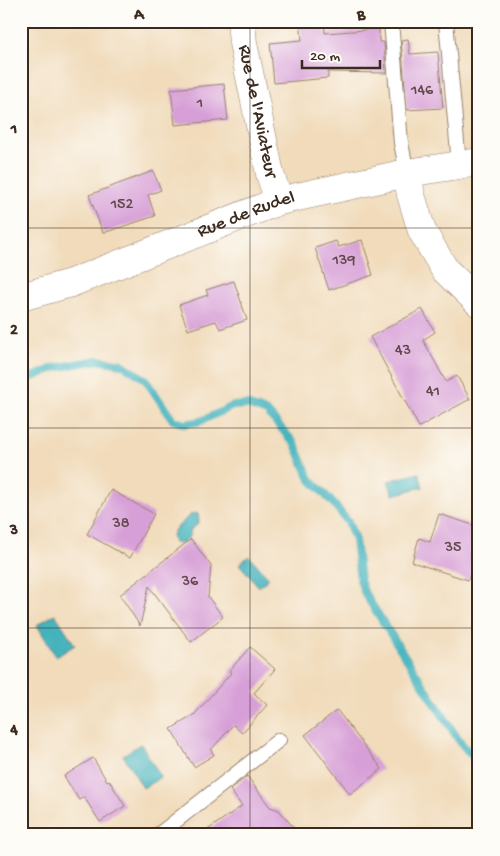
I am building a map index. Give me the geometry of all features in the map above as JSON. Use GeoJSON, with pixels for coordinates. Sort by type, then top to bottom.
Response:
{"type":"FeatureCollection","features":[{"type":"Feature","properties":{"kind":"street","name":"Rue de l'Aviateur"},"geometry":{"type":"LineString","coordinates":[[241,21],[243,43],[270,174],[279,201]]}},
{"type":"Feature","properties":{"kind":"street","name":"Rue de Rudel"},"geometry":{"type":"LineString","coordinates":[[21,296],[71,283],[279,201],[407,173],[469,163]]}},
{"type":"Feature","properties":{"kind":"street"},"geometry":{"type":"LineString","coordinates":[[407,173],[411,195],[422,231],[445,270],[479,303]]}},
{"type":"Feature","properties":{"kind":"lane"},"geometry":{"type":"LineString","coordinates":[[391,21],[401,142],[407,173]]}},
{"type":"Feature","properties":{"kind":"lane"},"geometry":{"type":"LineString","coordinates":[[446,21],[469,163]]}},
{"type":"Feature","properties":{"kind":"lane"},"geometry":{"type":"LineString","coordinates":[[158,835],[279,740]]}},
{"type":"Feature","properties":{"kind":"water"},"geometry":{"type":"Polygon","coordinates":[[[419,473],[423,487],[393,495],[388,481],[419,473]]]}},
{"type":"Feature","properties":{"kind":"water"},"geometry":{"type":"Polygon","coordinates":[[[195,513],[198,514],[199,522],[191,529],[188,538],[184,542],[174,543],[173,532],[188,517],[195,513]]]}},
{"type":"Feature","properties":{"kind":"water"},"geometry":{"type":"Polygon","coordinates":[[[249,556],[269,578],[259,587],[239,564],[249,556]]]}},
{"type":"Feature","properties":{"kind":"water"},"geometry":{"type":"Polygon","coordinates":[[[55,614],[75,645],[56,657],[37,625],[55,614]]]}},
{"type":"Feature","properties":{"kind":"water"},"geometry":{"type":"Polygon","coordinates":[[[141,744],[161,777],[143,788],[123,755],[141,744]]]}},
{"type":"Feature","properties":{"kind":"building"},"geometry":{"type":"Polygon","coordinates":[[[300,21],[324,21],[325,33],[379,29],[379,42],[384,42],[386,73],[328,72],[328,78],[274,83],[270,43],[302,40],[300,21]]]}},
{"type":"Feature","properties":{"kind":"building"},"geometry":{"type":"Polygon","coordinates":[[[408,39],[410,54],[438,52],[443,108],[407,110],[401,40],[408,39]]]}},
{"type":"Feature","properties":{"kind":"building"},"geometry":{"type":"Polygon","coordinates":[[[224,84],[228,120],[175,125],[171,89],[224,84]]]}},
{"type":"Feature","properties":{"kind":"building"},"geometry":{"type":"Polygon","coordinates":[[[153,171],[161,190],[148,195],[155,216],[103,233],[89,195],[153,171]]]}},
{"type":"Feature","properties":{"kind":"building"},"geometry":{"type":"Polygon","coordinates":[[[362,240],[373,275],[329,290],[315,248],[336,241],[339,247],[362,240]]]}},
{"type":"Feature","properties":{"kind":"building"},"geometry":{"type":"Polygon","coordinates":[[[234,281],[247,320],[220,329],[216,321],[188,330],[179,305],[208,295],[206,290],[234,281]]]}},
{"type":"Feature","properties":{"kind":"building"},"geometry":{"type":"Polygon","coordinates":[[[422,309],[435,332],[423,340],[446,382],[457,376],[470,399],[419,427],[370,337],[422,309]]]}},
{"type":"Feature","properties":{"kind":"building"},"geometry":{"type":"Polygon","coordinates":[[[111,490],[154,514],[130,558],[87,534],[111,490]]]}},
{"type":"Feature","properties":{"kind":"building"},"geometry":{"type":"Polygon","coordinates":[[[439,514],[479,527],[470,553],[476,555],[468,580],[412,562],[419,538],[430,542],[439,514]]]}},
{"type":"Feature","properties":{"kind":"building"},"geometry":{"type":"Polygon","coordinates":[[[191,539],[211,566],[208,597],[223,617],[191,642],[149,586],[140,626],[120,595],[191,539]]]}},
{"type":"Feature","properties":{"kind":"building"},"geometry":{"type":"Polygon","coordinates":[[[250,647],[275,669],[254,693],[267,705],[242,733],[233,725],[211,750],[214,755],[194,767],[171,729],[194,715],[231,673],[229,671],[250,647]]]}},
{"type":"Feature","properties":{"kind":"building"},"geometry":{"type":"Polygon","coordinates":[[[337,710],[382,769],[350,794],[305,735],[337,710]]]}},
{"type":"Feature","properties":{"kind":"building"},"geometry":{"type":"Polygon","coordinates":[[[93,758],[125,806],[100,822],[84,797],[79,800],[64,776],[93,758]]]}},
{"type":"Feature","properties":{"kind":"building"},"geometry":{"type":"Polygon","coordinates":[[[247,776],[270,807],[279,810],[300,835],[200,835],[242,806],[230,790],[247,776]]]}},
{"type":"Feature","properties":{"kind":"waterway"},"geometry":{"type":"LineString","coordinates":[[21,383],[54,368],[98,360],[122,364],[145,379],[173,420],[185,424],[201,421],[233,406],[247,405],[267,412],[295,444],[310,479],[348,522],[355,540],[360,580],[365,594],[458,739],[470,754],[479,757]]}}]}
